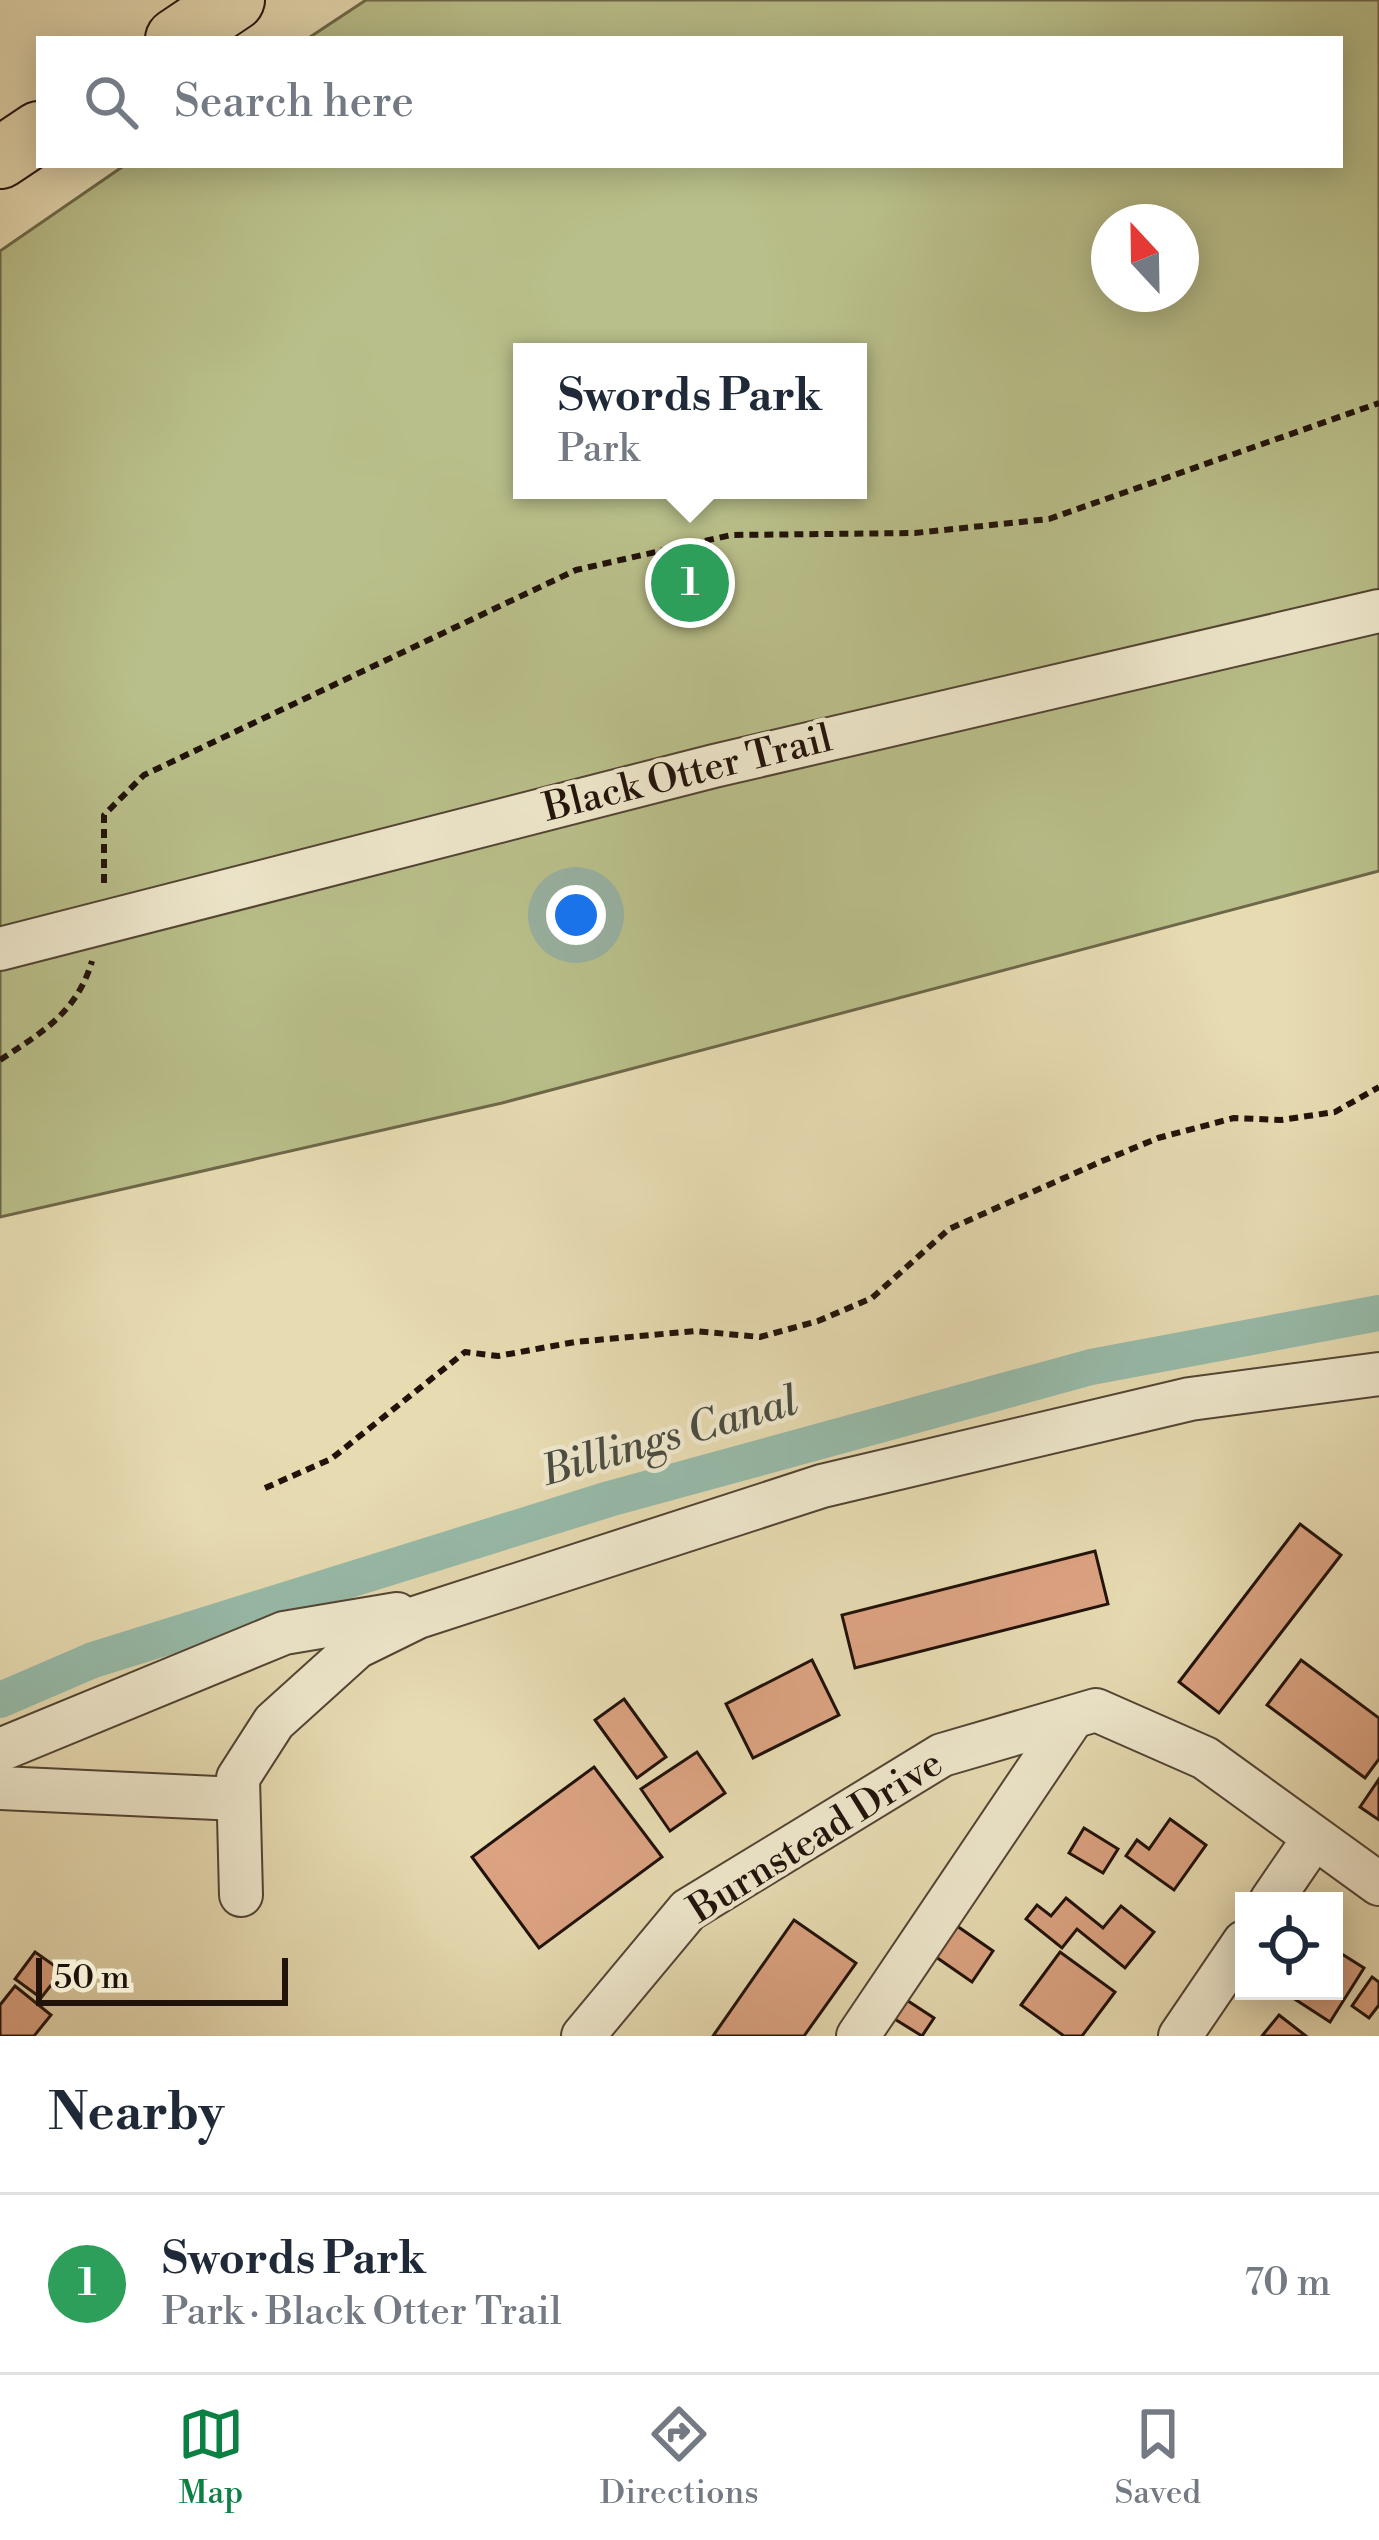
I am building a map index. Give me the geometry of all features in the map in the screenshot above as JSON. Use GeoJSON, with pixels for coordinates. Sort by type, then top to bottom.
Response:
{"type":"FeatureCollection","features":[{"type":"Feature","properties":{"kind":"highway"},"geometry":{"type":"LineString","coordinates":[[180,36],[234,0]]}},
{"type":"Feature","properties":{"kind":"highway"},"geometry":{"type":"LineString","coordinates":[[0,158],[36,134]]}},
{"type":"Feature","properties":{"kind":"street","name":"Black Otter Trail"},"geometry":{"type":"LineString","coordinates":[[0,949],[713,766],[1379,611]]}},
{"type":"Feature","properties":{"kind":"street"},"geometry":{"type":"LineString","coordinates":[[241,1894],[238,1778],[274,1722],[357,1647],[451,1606],[822,1486],[1190,1399],[1379,1374]]}},
{"type":"Feature","properties":{"kind":"street"},"geometry":{"type":"LineString","coordinates":[[0,1750],[284,1633],[451,1606]]}},
{"type":"Feature","properties":{"kind":"street"},"geometry":{"type":"LineString","coordinates":[[857,2036],[1084,1714],[1205,1758],[1379,1884]]}},
{"type":"Feature","properties":{"kind":"street","name":"Burnstead Drive"},"geometry":{"type":"LineString","coordinates":[[583,2036],[688,1910],[942,1755],[1084,1714]]}},
{"type":"Feature","properties":{"kind":"street"},"geometry":{"type":"LineString","coordinates":[[0,1788],[238,1799]]}},
{"type":"Feature","properties":{"kind":"street"},"geometry":{"type":"LineString","coordinates":[[1277,1892],[1314,1838]]}},
{"type":"Feature","properties":{"kind":"street"},"geometry":{"type":"LineString","coordinates":[[1180,2036],[1235,1955]]}},
{"type":"Feature","properties":{"kind":"path"},"geometry":{"type":"LineString","coordinates":[[0,1060],[58,1022],[84,990],[104,922],[104,815],[144,775],[576,570],[730,535],[915,532],[1049,519],[1379,403]]}},
{"type":"Feature","properties":{"kind":"path"},"geometry":{"type":"LineString","coordinates":[[265,1488],[331,1459],[465,1352],[498,1356],[575,1342],[635,1341],[694,1331],[760,1337],[818,1321],[872,1298],[950,1228],[1100,1162],[1158,1138],[1234,1118],[1281,1120],[1335,1112],[1379,1087]]}},
{"type":"Feature","properties":{"kind":"green space"},"geometry":{"type":"Polygon","coordinates":[[[366,0],[1379,0],[1379,871],[502,1103],[0,1217],[0,251],[121,168],[1343,168],[1343,36],[312,36],[366,0]]]}},
{"type":"Feature","properties":{"kind":"building"},"geometry":{"type":"Polygon","coordinates":[[[1300,1524],[1341,1555],[1219,1713],[1179,1682],[1300,1524]]]}},
{"type":"Feature","properties":{"kind":"building"},"geometry":{"type":"Polygon","coordinates":[[[1095,1551],[1108,1604],[855,1668],[842,1615],[1095,1551]]]}},
{"type":"Feature","properties":{"kind":"building"},"geometry":{"type":"Polygon","coordinates":[[[812,1660],[839,1715],[753,1758],[726,1704],[812,1660]]]}},
{"type":"Feature","properties":{"kind":"building"},"geometry":{"type":"Polygon","coordinates":[[[1301,1660],[1379,1718],[1379,1759],[1365,1778],[1267,1705],[1301,1660]]]}},
{"type":"Feature","properties":{"kind":"building"},"geometry":{"type":"Polygon","coordinates":[[[624,1699],[666,1757],[637,1778],[595,1720],[624,1699]]]}},
{"type":"Feature","properties":{"kind":"building"},"geometry":{"type":"Polygon","coordinates":[[[697,1752],[725,1793],[670,1831],[641,1789],[697,1752]]]}},
{"type":"Feature","properties":{"kind":"building"},"geometry":{"type":"Polygon","coordinates":[[[594,1767],[662,1857],[539,1948],[472,1857],[594,1767]]]}},
{"type":"Feature","properties":{"kind":"building"},"geometry":{"type":"Polygon","coordinates":[[[1379,1779],[1379,1820],[1360,1807],[1379,1779]]]}},
{"type":"Feature","properties":{"kind":"building"},"geometry":{"type":"Polygon","coordinates":[[[1170,1819],[1206,1845],[1174,1890],[1126,1856],[1137,1840],[1149,1849],[1170,1819]]]}},
{"type":"Feature","properties":{"kind":"building"},"geometry":{"type":"Polygon","coordinates":[[[1084,1828],[1118,1849],[1103,1873],[1069,1853],[1084,1828]]]}},
{"type":"Feature","properties":{"kind":"building"},"geometry":{"type":"Polygon","coordinates":[[[1066,1898],[1103,1928],[1121,1906],[1154,1932],[1125,1968],[1077,1929],[1062,1948],[1026,1919],[1037,1905],[1051,1916],[1066,1898]]]}},
{"type":"Feature","properties":{"kind":"building"},"geometry":{"type":"Polygon","coordinates":[[[794,1920],[856,1963],[804,2036],[713,2036],[794,1920]]]}},
{"type":"Feature","properties":{"kind":"building"},"geometry":{"type":"Polygon","coordinates":[[[957,1926],[993,1951],[972,1982],[936,1957],[957,1926]]]}},
{"type":"Feature","properties":{"kind":"building"},"geometry":{"type":"Polygon","coordinates":[[[35,1952],[62,1971],[41,1998],[15,1979],[35,1952]]]}},
{"type":"Feature","properties":{"kind":"building"},"geometry":{"type":"Polygon","coordinates":[[[1060,1952],[1115,1992],[1082,2036],[1064,2036],[1021,2005],[1060,1952]]]}},
{"type":"Feature","properties":{"kind":"building"},"geometry":{"type":"Polygon","coordinates":[[[1343,1955],[1364,1968],[1330,2022],[1296,2000],[1343,2000],[1343,1955]]]}},
{"type":"Feature","properties":{"kind":"building"},"geometry":{"type":"Polygon","coordinates":[[[1372,1977],[1379,1982],[1379,2005],[1369,2018],[1352,2006],[1372,1977]]]}},
{"type":"Feature","properties":{"kind":"building"},"geometry":{"type":"Polygon","coordinates":[[[15,1986],[51,2015],[34,2036],[0,2036],[0,2005],[15,1986]]]}},
{"type":"Feature","properties":{"kind":"building"},"geometry":{"type":"Polygon","coordinates":[[[905,1999],[934,2018],[922,2036],[893,2018],[905,1999]]]}},
{"type":"Feature","properties":{"kind":"building"},"geometry":{"type":"Polygon","coordinates":[[[1279,2015],[1306,2036],[1262,2036],[1279,2015]]]}},
{"type":"Feature","properties":{"kind":"waterway","name":"Billings Canal"},"geometry":{"type":"LineString","coordinates":[[0,1700],[93,1660],[609,1499],[1091,1367],[1379,1313]]}},
{"type":"Feature","properties":{"kind":"place","name":"Swords Park"},"geometry":{"type":"Point","coordinates":[690,583]}}]}
